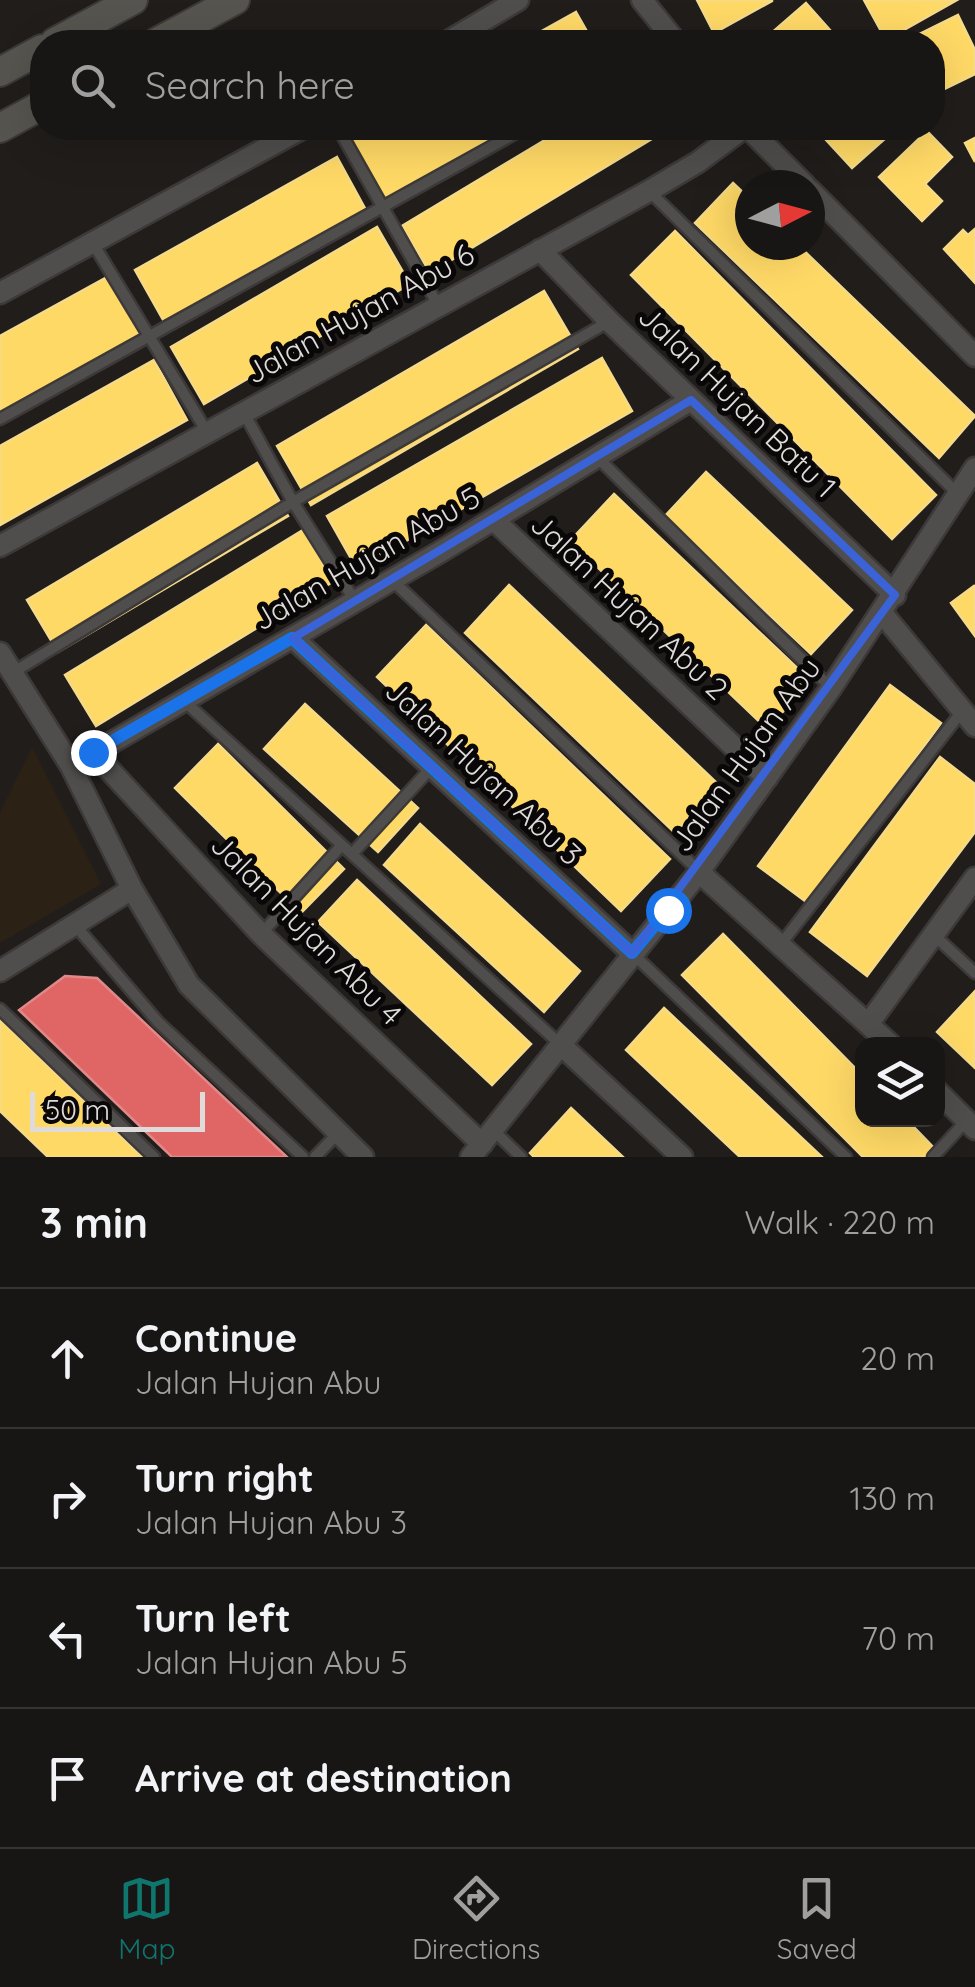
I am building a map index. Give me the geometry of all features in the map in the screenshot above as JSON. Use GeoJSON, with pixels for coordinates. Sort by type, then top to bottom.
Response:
{"type":"FeatureCollection","features":[{"type":"Feature","properties":{"kind":"main road"},"geometry":{"type":"LineString","coordinates":[[78,30],[134,0]]}},
{"type":"Feature","properties":{"kind":"main road"},"geometry":{"type":"LineString","coordinates":[[179,30],[234,0]]}},
{"type":"Feature","properties":{"kind":"main road"},"geometry":{"type":"LineString","coordinates":[[0,72],[30,56]]}},
{"type":"Feature","properties":{"kind":"main road"},"geometry":{"type":"LineString","coordinates":[[0,128],[30,112]]}},
{"type":"Feature","properties":{"kind":"street"},"geometry":{"type":"LineString","coordinates":[[467,30],[518,0]]}},
{"type":"Feature","properties":{"kind":"street"},"geometry":{"type":"LineString","coordinates":[[642,0],[666,30]]}},
{"type":"Feature","properties":{"kind":"street"},"geometry":{"type":"LineString","coordinates":[[0,293],[282,140]]}},
{"type":"Feature","properties":{"kind":"street","name":"Jalan Hujan Abu 6"},"geometry":{"type":"LineString","coordinates":[[0,546],[649,190],[729,140]]}},
{"type":"Feature","properties":{"kind":"street"},"geometry":{"type":"LineString","coordinates":[[759,140],[790,170]]}},
{"type":"Feature","properties":{"kind":"street"},"geometry":{"type":"LineString","coordinates":[[825,204],[975,356]]}},
{"type":"Feature","properties":{"kind":"street","name":"Jalan Hujan Batu 1"},"geometry":{"type":"LineString","coordinates":[[540,250],[888,604],[969,717]]}},
{"type":"Feature","properties":{"kind":"street","name":"Jalan Hujan Abu 5"},"geometry":{"type":"LineString","coordinates":[[71,766],[494,520],[690,400]]}},
{"type":"Feature","properties":{"kind":"street","name":"Jalan Hujan Abu"},"geometry":{"type":"LineString","coordinates":[[482,1144],[699,872],[831,688],[975,468]]}},
{"type":"Feature","properties":{"kind":"street","name":"Jalan Hujan Abu 2"},"geometry":{"type":"LineString","coordinates":[[494,520],[766,778]]}},
{"type":"Feature","properties":{"kind":"street","name":"Jalan Hujan Abu 3"},"geometry":{"type":"LineString","coordinates":[[292,638],[632,953]]}},
{"type":"Feature","properties":{"kind":"street"},"geometry":{"type":"LineString","coordinates":[[0,653],[71,766],[132,889],[189,985],[363,1157]]}},
{"type":"Feature","properties":{"kind":"street","name":"Jalan Hujan Abu 4"},"geometry":{"type":"LineString","coordinates":[[93,752],[261,934],[482,1144]]}},
{"type":"Feature","properties":{"kind":"street"},"geometry":{"type":"LineString","coordinates":[[699,872],[883,1037]]}},
{"type":"Feature","properties":{"kind":"street"},"geometry":{"type":"LineString","coordinates":[[869,1023],[975,878]]}},
{"type":"Feature","properties":{"kind":"street"},"geometry":{"type":"LineString","coordinates":[[0,970],[132,889]]}},
{"type":"Feature","properties":{"kind":"street"},"geometry":{"type":"LineString","coordinates":[[561,1045],[682,1157]]}},
{"type":"Feature","properties":{"kind":"street"},"geometry":{"type":"LineString","coordinates":[[945,1099],[971,1125]]}},
{"type":"Feature","properties":{"kind":"lane"},"geometry":{"type":"LineString","coordinates":[[345,140],[438,306]]}},
{"type":"Feature","properties":{"kind":"lane"},"geometry":{"type":"LineString","coordinates":[[0,419],[504,140]]}},
{"type":"Feature","properties":{"kind":"lane"},"geometry":{"type":"LineString","coordinates":[[649,190],[958,494]]}},
{"type":"Feature","properties":{"kind":"lane"},"geometry":{"type":"LineString","coordinates":[[94,245],[208,433]]}},
{"type":"Feature","properties":{"kind":"lane"},"geometry":{"type":"LineString","coordinates":[[12,673],[293,502],[609,321]]}},
{"type":"Feature","properties":{"kind":"lane"},"geometry":{"type":"LineString","coordinates":[[243,412],[355,602]]}},
{"type":"Feature","properties":{"kind":"lane"},"geometry":{"type":"LineString","coordinates":[[598,457],[831,688]]}},
{"type":"Feature","properties":{"kind":"lane"},"geometry":{"type":"LineString","coordinates":[[392,580],[699,872]]}},
{"type":"Feature","properties":{"kind":"lane"},"geometry":{"type":"LineString","coordinates":[[182,700],[561,1045]]}},
{"type":"Feature","properties":{"kind":"lane"},"geometry":{"type":"LineString","coordinates":[[780,944],[969,717]]}},
{"type":"Feature","properties":{"kind":"lane"},"geometry":{"type":"LineString","coordinates":[[352,854],[432,767]]}},
{"type":"Feature","properties":{"kind":"lane"},"geometry":{"type":"LineString","coordinates":[[261,934],[342,845]]}},
{"type":"Feature","properties":{"kind":"lane"},"geometry":{"type":"LineString","coordinates":[[74,924],[158,1022],[303,1157]]}},
{"type":"Feature","properties":{"kind":"lane"},"geometry":{"type":"LineString","coordinates":[[935,936],[975,972]]}},
{"type":"Feature","properties":{"kind":"lane"},"geometry":{"type":"LineString","coordinates":[[632,953],[846,1157]]}},
{"type":"Feature","properties":{"kind":"lane"},"geometry":{"type":"LineString","coordinates":[[0,1009],[154,1157]]}},
{"type":"Feature","properties":{"kind":"lane"},"geometry":{"type":"LineString","coordinates":[[932,1157],[971,1125]]}},
{"type":"Feature","properties":{"kind":"lane"},"geometry":{"type":"LineString","coordinates":[[315,1157],[338,1133]]}},
{"type":"Feature","properties":{"kind":"lane"},"geometry":{"type":"LineString","coordinates":[[482,1144],[521,1157]]}},
{"type":"Feature","properties":{"kind":"highlighted area"},"geometry":{"type":"Polygon","coordinates":[[[691,400],[895,595],[632,953],[293,638],[691,400]]]}},
{"type":"Feature","properties":{"kind":"shaded area"},"geometry":{"type":"Polygon","coordinates":[[[32,747],[101,884],[0,943],[0,813],[32,747]]]}},
{"type":"Feature","properties":{"kind":"building: Homes"},"geometry":{"type":"Polygon","coordinates":[[[697,0],[772,0],[719,30],[712,30],[697,0]]]}},
{"type":"Feature","properties":{"kind":"building: Homes"},"geometry":{"type":"Polygon","coordinates":[[[864,0],[957,0],[904,30],[880,30],[864,0]]]}},
{"type":"Feature","properties":{"kind":"building: Homes"},"geometry":{"type":"Polygon","coordinates":[[[806,3],[830,30],[775,30],[806,3]]]}},
{"type":"Feature","properties":{"kind":"building: Homes"},"geometry":{"type":"Polygon","coordinates":[[[576,12],[586,30],[544,30],[576,12]]]}},
{"type":"Feature","properties":{"kind":"building: Homes"},"geometry":{"type":"Polygon","coordinates":[[[958,15],[975,50],[975,74],[945,89],[945,30],[927,30],[958,15]]]}},
{"type":"Feature","properties":{"kind":"building: Homes"},"geometry":{"type":"Polygon","coordinates":[[[975,138],[975,162],[965,143],[975,138]]]}},
{"type":"Feature","properties":{"kind":"building: Homes"},"geometry":{"type":"Polygon","coordinates":[[[351,140],[489,140],[385,200],[351,140]]]}},
{"type":"Feature","properties":{"kind":"building: Homes"},"geometry":{"type":"Polygon","coordinates":[[[545,140],[650,140],[430,273],[402,226],[545,140]]]}},
{"type":"Feature","properties":{"kind":"building: Homes"},"geometry":{"type":"Polygon","coordinates":[[[826,140],[884,140],[852,168],[826,140]]]}},
{"type":"Feature","properties":{"kind":"building: Homes"},"geometry":{"type":"Polygon","coordinates":[[[918,140],[936,140],[952,157],[925,184],[942,201],[922,221],[879,177],[918,140]]]}},
{"type":"Feature","properties":{"kind":"building: Homes"},"geometry":{"type":"Polygon","coordinates":[[[337,157],[367,212],[166,325],[135,270],[337,157]]]}},
{"type":"Feature","properties":{"kind":"building: Homes"},"geometry":{"type":"Polygon","coordinates":[[[733,183],[735,260],[814,260],[975,416],[939,458],[695,223],[733,183]]]}},
{"type":"Feature","properties":{"kind":"building: Homes"},"geometry":{"type":"Polygon","coordinates":[[[377,227],[410,284],[204,404],[171,347],[377,227]]]}},
{"type":"Feature","properties":{"kind":"building: Homes"},"geometry":{"type":"Polygon","coordinates":[[[975,229],[975,283],[944,249],[963,230],[968,235],[975,229]]]}},
{"type":"Feature","properties":{"kind":"building: Homes"},"geometry":{"type":"Polygon","coordinates":[[[675,231],[936,495],[892,539],[631,275],[675,231]]]}},
{"type":"Feature","properties":{"kind":"building: Homes"},"geometry":{"type":"Polygon","coordinates":[[[109,276],[143,338],[0,418],[0,336],[109,276]]]}},
{"type":"Feature","properties":{"kind":"building: Homes"},"geometry":{"type":"Polygon","coordinates":[[[544,291],[578,349],[311,505],[277,446],[544,291]]]}},
{"type":"Feature","properties":{"kind":"building: Homes"},"geometry":{"type":"Polygon","coordinates":[[[602,358],[632,411],[357,569],[327,516],[602,358]]]}},
{"type":"Feature","properties":{"kind":"building: Homes"},"geometry":{"type":"Polygon","coordinates":[[[154,360],[187,420],[0,525],[0,446],[154,360]]]}},
{"type":"Feature","properties":{"kind":"building: Homes"},"geometry":{"type":"Polygon","coordinates":[[[257,463],[288,516],[58,652],[27,600],[257,463]]]}},
{"type":"Feature","properties":{"kind":"building: Homes"},"geometry":{"type":"Polygon","coordinates":[[[706,472],[852,610],[811,654],[665,516],[706,472]]]}},
{"type":"Feature","properties":{"kind":"building: Homes"},"geometry":{"type":"Polygon","coordinates":[[[614,494],[811,681],[767,729],[570,541],[614,494]]]}},
{"type":"Feature","properties":{"kind":"building: Homes"},"geometry":{"type":"Polygon","coordinates":[[[303,530],[334,581],[96,726],[65,675],[303,530]]]}},
{"type":"Feature","properties":{"kind":"building: Homes"},"geometry":{"type":"Polygon","coordinates":[[[509,585],[719,785],[675,833],[465,633],[509,585]]]}},
{"type":"Feature","properties":{"kind":"building: Homes"},"geometry":{"type":"Polygon","coordinates":[[[975,587],[975,636],[951,603],[975,587]]]}},
{"type":"Feature","properties":{"kind":"building: Homes"},"geometry":{"type":"Polygon","coordinates":[[[426,625],[670,859],[621,911],[377,677],[426,625]]]}},
{"type":"Feature","properties":{"kind":"building: Homes"},"geometry":{"type":"Polygon","coordinates":[[[890,685],[941,723],[809,904],[758,866],[890,685]]]}},
{"type":"Feature","properties":{"kind":"building: Homes"},"geometry":{"type":"Polygon","coordinates":[[[305,704],[418,808],[378,852],[264,749],[305,704]]]}},
{"type":"Feature","properties":{"kind":"building: Homes"},"geometry":{"type":"Polygon","coordinates":[[[218,744],[344,869],[301,913],[175,788],[218,744]]]}},
{"type":"Feature","properties":{"kind":"building: Homes"},"geometry":{"type":"Polygon","coordinates":[[[940,757],[975,784],[975,832],[867,976],[810,932],[940,757]]]}},
{"type":"Feature","properties":{"kind":"building: Homes"},"geometry":{"type":"Polygon","coordinates":[[[420,824],[580,971],[544,1012],[384,865],[420,824]]]}},
{"type":"Feature","properties":{"kind":"building: Homes"},"geometry":{"type":"Polygon","coordinates":[[[357,880],[531,1044],[492,1085],[318,922],[357,880]]]}},
{"type":"Feature","properties":{"kind":"building: Homes"},"geometry":{"type":"Polygon","coordinates":[[[723,934],[855,1068],[855,1127],[914,1127],[935,1149],[927,1157],[863,1157],[682,975],[723,934]]]}},
{"type":"Feature","properties":{"kind":"building: Homes"},"geometry":{"type":"Polygon","coordinates":[[[975,991],[975,1068],[937,1032],[975,991]]]}},
{"type":"Feature","properties":{"kind":"building: Homes"},"geometry":{"type":"Polygon","coordinates":[[[664,1008],[822,1157],[740,1157],[626,1050],[664,1008]]]}},
{"type":"Feature","properties":{"kind":"building: Homes"},"geometry":{"type":"Polygon","coordinates":[[[0,1020],[142,1157],[48,1157],[0,1111],[0,1020]]]}},
{"type":"Feature","properties":{"kind":"building: Homes"},"geometry":{"type":"Polygon","coordinates":[[[571,1108],[623,1157],[534,1157],[530,1153],[571,1108]]]}},
{"type":"Feature","properties":{"kind":"building: Shops"},"geometry":{"type":"Polygon","coordinates":[[[65,976],[97,978],[287,1157],[172,1157],[19,1010],[65,976]]]}},
{"type":"Feature","properties":{"kind":"route"},"geometry":{"type":"LineString","coordinates":[[93,752],[292,638],[632,953],[668,910]]}}]}
